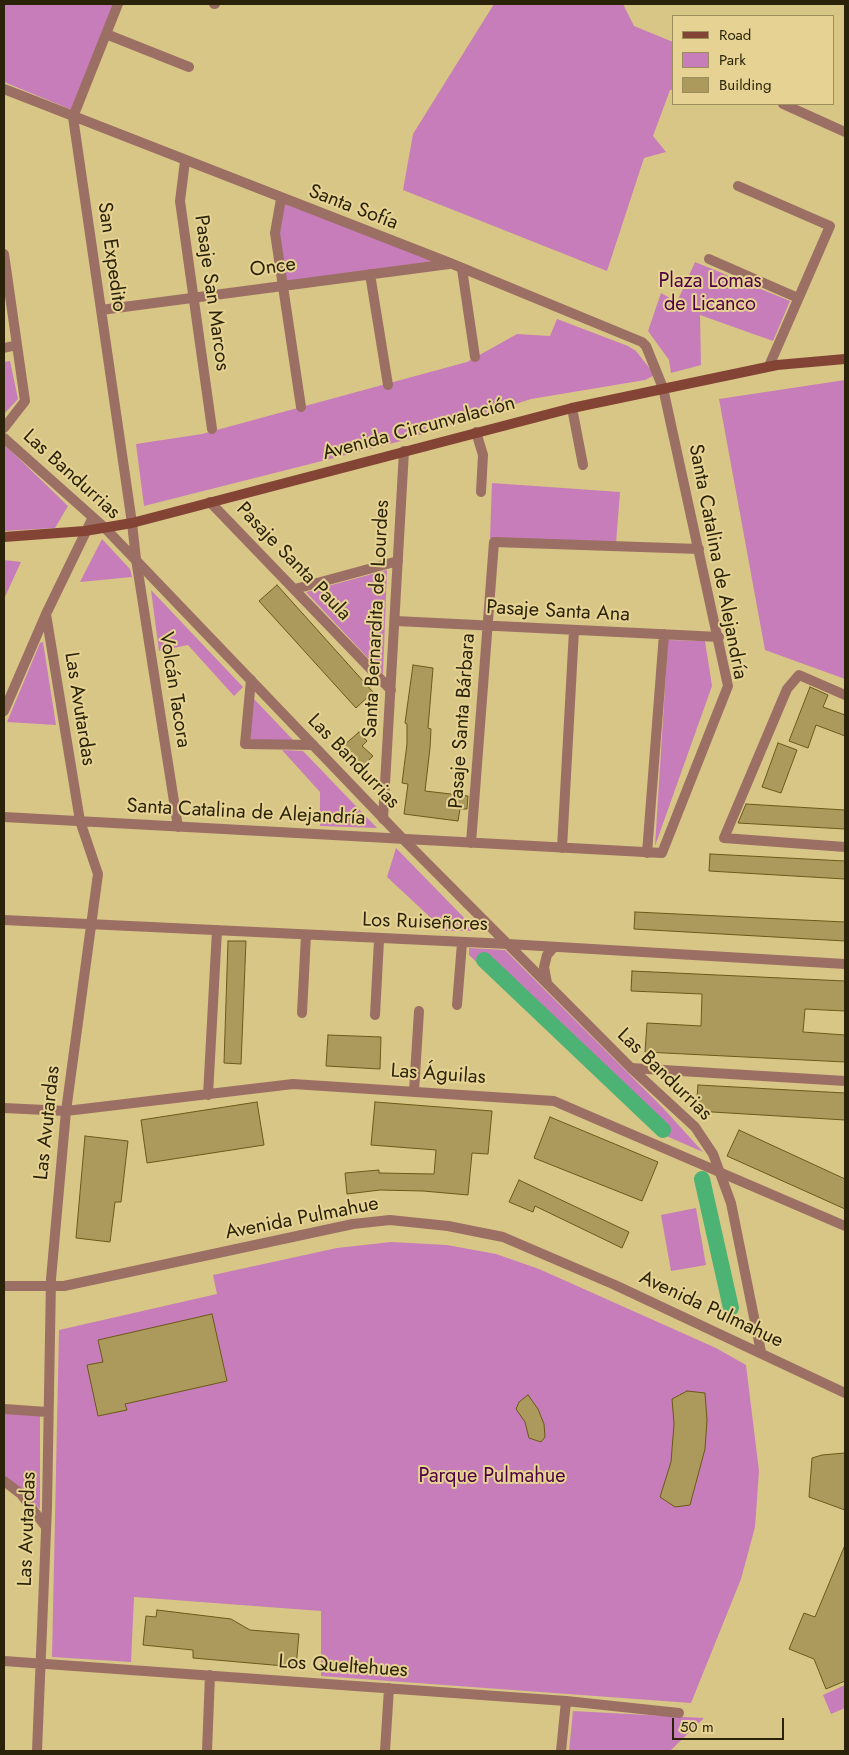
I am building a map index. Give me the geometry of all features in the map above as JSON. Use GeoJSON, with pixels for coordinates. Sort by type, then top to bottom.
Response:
{"type":"FeatureCollection","features":[{"type":"Feature","properties":{"kind":"main road","name":"Avenida Circunvalación"},"geometry":{"type":"LineString","coordinates":[[4,537],[104,528],[132,523],[572,408],[769,366],[845,358]]}},
{"type":"Feature","properties":{"kind":"street","name":"San Expedito"},"geometry":{"type":"LineString","coordinates":[[118,4],[73,117],[132,523]]}},
{"type":"Feature","properties":{"kind":"street"},"geometry":{"type":"LineString","coordinates":[[106,34],[188,67]]}},
{"type":"Feature","properties":{"kind":"street","name":"Santa Sofía"},"geometry":{"type":"LineString","coordinates":[[4,89],[185,162],[450,264],[642,342],[646,346],[663,388]]}},
{"type":"Feature","properties":{"kind":"street"},"geometry":{"type":"LineString","coordinates":[[785,105],[845,132]]}},
{"type":"Feature","properties":{"kind":"street","name":"Pasaje San Marcos"},"geometry":{"type":"LineString","coordinates":[[185,162],[180,201],[212,429]]}},
{"type":"Feature","properties":{"kind":"street"},"geometry":{"type":"LineString","coordinates":[[738,186],[830,226],[769,366]]}},
{"type":"Feature","properties":{"kind":"street"},"geometry":{"type":"LineString","coordinates":[[281,199],[275,233],[301,408]]}},
{"type":"Feature","properties":{"kind":"street"},"geometry":{"type":"LineString","coordinates":[[4,254],[25,401],[4,428]]}},
{"type":"Feature","properties":{"kind":"street"},"geometry":{"type":"LineString","coordinates":[[709,259],[798,298]]}},
{"type":"Feature","properties":{"kind":"street","name":"Once"},"geometry":{"type":"LineString","coordinates":[[101,310],[282,284],[450,264]]}},
{"type":"Feature","properties":{"kind":"street"},"geometry":{"type":"LineString","coordinates":[[462,269],[474,357]]}},
{"type":"Feature","properties":{"kind":"street"},"geometry":{"type":"LineString","coordinates":[[370,274],[388,385]]}},
{"type":"Feature","properties":{"kind":"street"},"geometry":{"type":"LineString","coordinates":[[4,348],[17,345]]}},
{"type":"Feature","properties":{"kind":"street","name":"Santa Catalina de Alejandría"},"geometry":{"type":"LineString","coordinates":[[4,817],[662,854],[728,686],[719,637],[663,388]]}},
{"type":"Feature","properties":{"kind":"street"},"geometry":{"type":"LineString","coordinates":[[572,408],[583,465]]}},
{"type":"Feature","properties":{"kind":"street"},"geometry":{"type":"LineString","coordinates":[[476,432],[483,455],[481,492]]}},
{"type":"Feature","properties":{"kind":"street","name":"Las Bandurrias"},"geometry":{"type":"LineString","coordinates":[[4,438],[93,517],[136,559],[383,819],[631,1068],[695,1127],[713,1154],[721,1171],[739,1235],[761,1352]]}},
{"type":"Feature","properties":{"kind":"street","name":"Santa Bernardita de Lourdes"},"geometry":{"type":"LineString","coordinates":[[383,819],[396,621],[404,451]]}},
{"type":"Feature","properties":{"kind":"street","name":"Pasaje Santa Paula"},"geometry":{"type":"LineString","coordinates":[[210,502],[392,690]]}},
{"type":"Feature","properties":{"kind":"street"},"geometry":{"type":"LineString","coordinates":[[4,711],[46,614],[85,530],[93,517]]}},
{"type":"Feature","properties":{"kind":"street","name":"Las Bandurrias"},"geometry":{"type":"LineString","coordinates":[[132,523],[136,559]]}},
{"type":"Feature","properties":{"kind":"street","name":"Pasaje Santa Bárbara"},"geometry":{"type":"LineString","coordinates":[[471,843],[494,542],[699,549]]}},
{"type":"Feature","properties":{"kind":"street","name":"Volcán Tacora"},"geometry":{"type":"LineString","coordinates":[[136,559],[178,827]]}},
{"type":"Feature","properties":{"kind":"street"},"geometry":{"type":"LineString","coordinates":[[294,589],[398,561]]}},
{"type":"Feature","properties":{"kind":"street","name":"Las Avutardas"},"geometry":{"type":"LineString","coordinates":[[38,1751],[46,1527],[51,1287],[66,1111],[98,874],[80,821],[46,614]]}},
{"type":"Feature","properties":{"kind":"street","name":"Pasaje Santa Ana"},"geometry":{"type":"LineString","coordinates":[[396,621],[719,637]]}},
{"type":"Feature","properties":{"kind":"street"},"geometry":{"type":"LineString","coordinates":[[562,848],[574,630]]}},
{"type":"Feature","properties":{"kind":"street"},"geometry":{"type":"LineString","coordinates":[[648,853],[664,634]]}},
{"type":"Feature","properties":{"kind":"street"},"geometry":{"type":"LineString","coordinates":[[845,695],[799,675],[788,689],[724,838],[845,847]]}},
{"type":"Feature","properties":{"kind":"street"},"geometry":{"type":"LineString","coordinates":[[251,680],[245,744],[312,745]]}},
{"type":"Feature","properties":{"kind":"street","name":"Los Ruiseñores"},"geometry":{"type":"LineString","coordinates":[[4,920],[379,940],[508,944],[845,964]]}},
{"type":"Feature","properties":{"kind":"street"},"geometry":{"type":"LineString","coordinates":[[208,1095],[217,930]]}},
{"type":"Feature","properties":{"kind":"street"},"geometry":{"type":"LineString","coordinates":[[302,1013],[306,935]]}},
{"type":"Feature","properties":{"kind":"street"},"geometry":{"type":"LineString","coordinates":[[375,1015],[379,940]]}},
{"type":"Feature","properties":{"kind":"street"},"geometry":{"type":"LineString","coordinates":[[457,1005],[462,943]]}},
{"type":"Feature","properties":{"kind":"street"},"geometry":{"type":"LineString","coordinates":[[549,986],[544,967],[547,955],[554,947]]}},
{"type":"Feature","properties":{"kind":"street"},"geometry":{"type":"LineString","coordinates":[[414,1090],[419,1011]]}},
{"type":"Feature","properties":{"kind":"street"},"geometry":{"type":"LineString","coordinates":[[631,1068],[845,1081]]}},
{"type":"Feature","properties":{"kind":"street","name":"Las Águilas"},"geometry":{"type":"LineString","coordinates":[[4,1108],[66,1111],[292,1084],[414,1090],[554,1101],[721,1171],[845,1226]]}},
{"type":"Feature","properties":{"kind":"street","name":"Avenida Pulmahue"},"geometry":{"type":"LineString","coordinates":[[4,1286],[51,1287],[353,1224],[404,1221],[448,1226],[503,1237],[615,1285],[845,1393]]}},
{"type":"Feature","properties":{"kind":"street"},"geometry":{"type":"LineString","coordinates":[[4,1409],[47,1412]]}},
{"type":"Feature","properties":{"kind":"street"},"geometry":{"type":"LineString","coordinates":[[4,1481],[21,1494],[46,1527]]}},
{"type":"Feature","properties":{"kind":"street","name":"Los Queltehues"},"geometry":{"type":"LineString","coordinates":[[4,1661],[566,1701],[679,1713]]}},
{"type":"Feature","properties":{"kind":"street"},"geometry":{"type":"LineString","coordinates":[[207,1751],[210,1675]]}},
{"type":"Feature","properties":{"kind":"street"},"geometry":{"type":"LineString","coordinates":[[385,1751],[389,1688]]}},
{"type":"Feature","properties":{"kind":"street"},"geometry":{"type":"LineString","coordinates":[[561,1751],[566,1701]]}},
{"type":"Feature","properties":{"kind":"green space"},"geometry":{"type":"Polygon","coordinates":[[[4,4],[113,4],[72,110],[4,82],[4,4]]]}},
{"type":"Feature","properties":{"kind":"green space"},"geometry":{"type":"Polygon","coordinates":[[[494,4],[623,4],[634,26],[672,42],[672,90],[670,90],[653,136],[666,152],[644,158],[607,271],[403,190],[413,134],[494,4]]]}},
{"type":"Feature","properties":{"kind":"green space"},"geometry":{"type":"Polygon","coordinates":[[[283,202],[436,261],[284,282],[277,233],[283,202]]]}},
{"type":"Feature","properties":{"kind":"green space","name":"Plaza Lomas de Licanco"},"geometry":{"type":"Polygon","coordinates":[[[695,262],[790,301],[773,341],[700,315],[701,365],[671,373],[669,360],[648,331],[661,293],[677,302],[695,262]]]}},
{"type":"Feature","properties":{"kind":"green space"},"geometry":{"type":"Polygon","coordinates":[[[557,319],[628,346],[636,351],[655,375],[645,380],[531,399],[401,441],[144,506],[136,444],[202,434],[467,362],[517,334],[550,336],[557,319]]]}},
{"type":"Feature","properties":{"kind":"green space"},"geometry":{"type":"Polygon","coordinates":[[[10,361],[18,399],[4,414],[4,362],[10,361]]]}},
{"type":"Feature","properties":{"kind":"green space"},"geometry":{"type":"Polygon","coordinates":[[[845,380],[845,679],[765,650],[719,399],[845,380]]]}},
{"type":"Feature","properties":{"kind":"green space"},"geometry":{"type":"Polygon","coordinates":[[[4,444],[68,506],[55,528],[4,531],[4,444]]]}},
{"type":"Feature","properties":{"kind":"green space"},"geometry":{"type":"Polygon","coordinates":[[[492,483],[620,492],[616,544],[490,538],[492,483]]]}},
{"type":"Feature","properties":{"kind":"green space"},"geometry":{"type":"Polygon","coordinates":[[[102,539],[130,569],[132,577],[80,582],[102,539]]]}},
{"type":"Feature","properties":{"kind":"green space"},"geometry":{"type":"Polygon","coordinates":[[[4,560],[21,562],[4,599],[4,560]]]}},
{"type":"Feature","properties":{"kind":"green space"},"geometry":{"type":"Polygon","coordinates":[[[387,570],[383,674],[306,592],[387,570]]]}},
{"type":"Feature","properties":{"kind":"green space"},"geometry":{"type":"Polygon","coordinates":[[[151,590],[243,687],[234,696],[188,645],[159,651],[151,590]]]}},
{"type":"Feature","properties":{"kind":"green space"},"geometry":{"type":"Polygon","coordinates":[[[668,640],[705,641],[712,686],[655,846],[668,640]]]}},
{"type":"Feature","properties":{"kind":"green space"},"geometry":{"type":"Polygon","coordinates":[[[43,642],[56,725],[7,722],[40,643],[43,642]]]}},
{"type":"Feature","properties":{"kind":"green space"},"geometry":{"type":"Polygon","coordinates":[[[254,699],[294,741],[254,742],[249,738],[254,699]]]}},
{"type":"Feature","properties":{"kind":"green space"},"geometry":{"type":"Polygon","coordinates":[[[282,750],[303,751],[377,828],[320,826],[320,792],[282,750]]]}},
{"type":"Feature","properties":{"kind":"green space"},"geometry":{"type":"Polygon","coordinates":[[[396,848],[477,931],[445,931],[387,877],[396,848]]]}},
{"type":"Feature","properties":{"kind":"green space"},"geometry":{"type":"Polygon","coordinates":[[[469,948],[505,950],[664,1109],[703,1152],[655,1131],[469,955],[469,948]]]}},
{"type":"Feature","properties":{"kind":"green space"},"geometry":{"type":"Polygon","coordinates":[[[696,1208],[706,1265],[671,1271],[661,1215],[696,1208]]]}},
{"type":"Feature","properties":{"kind":"green space","name":"Parque Pulmahue"},"geometry":{"type":"Polygon","coordinates":[[[391,1242],[447,1245],[496,1254],[539,1269],[716,1348],[746,1365],[759,1471],[755,1527],[741,1579],[691,1703],[321,1676],[321,1611],[134,1597],[131,1662],[52,1657],[59,1330],[217,1294],[213,1275],[337,1248],[391,1242]]]}},
{"type":"Feature","properties":{"kind":"green space"},"geometry":{"type":"Polygon","coordinates":[[[4,1413],[40,1416],[40,1509],[4,1476],[4,1413]]]}},
{"type":"Feature","properties":{"kind":"green space"},"geometry":{"type":"Polygon","coordinates":[[[845,1685],[845,1708],[831,1714],[823,1695],[845,1685]]]}},
{"type":"Feature","properties":{"kind":"green space"},"geometry":{"type":"Polygon","coordinates":[[[573,1711],[704,1718],[670,1751],[569,1751],[573,1711]]]}},
{"type":"Feature","properties":{"kind":"building"},"geometry":{"type":"Polygon","coordinates":[[[277,585],[373,692],[356,708],[259,601],[277,585]]]}},
{"type":"Feature","properties":{"kind":"building"},"geometry":{"type":"Polygon","coordinates":[[[413,665],[433,668],[428,728],[431,729],[430,748],[425,791],[468,796],[467,809],[460,809],[458,821],[404,814],[408,784],[402,783],[407,744],[407,724],[405,723],[413,665]]]}},
{"type":"Feature","properties":{"kind":"building"},"geometry":{"type":"Polygon","coordinates":[[[810,687],[828,695],[823,707],[845,715],[845,736],[816,725],[808,748],[789,741],[810,687]]]}},
{"type":"Feature","properties":{"kind":"building"},"geometry":{"type":"Polygon","coordinates":[[[359,732],[367,741],[362,746],[373,756],[362,767],[342,747],[359,732]]]}},
{"type":"Feature","properties":{"kind":"building"},"geometry":{"type":"Polygon","coordinates":[[[778,743],[797,750],[781,793],[762,787],[778,743]]]}},
{"type":"Feature","properties":{"kind":"building"},"geometry":{"type":"Polygon","coordinates":[[[746,804],[845,810],[845,829],[738,823],[746,804]]]}},
{"type":"Feature","properties":{"kind":"building"},"geometry":{"type":"Polygon","coordinates":[[[710,854],[845,861],[845,879],[709,871],[710,854]]]}},
{"type":"Feature","properties":{"kind":"building"},"geometry":{"type":"Polygon","coordinates":[[[635,912],[845,922],[845,941],[634,929],[635,912]]]}},
{"type":"Feature","properties":{"kind":"building"},"geometry":{"type":"Polygon","coordinates":[[[228,941],[246,941],[241,1064],[224,1063],[228,941]]]}},
{"type":"Feature","properties":{"kind":"building"},"geometry":{"type":"Polygon","coordinates":[[[632,971],[845,981],[845,1011],[805,1009],[803,1032],[845,1035],[845,1062],[645,1052],[647,1023],[701,1026],[702,994],[631,991],[632,971]]]}},
{"type":"Feature","properties":{"kind":"building"},"geometry":{"type":"Polygon","coordinates":[[[328,1035],[381,1037],[380,1069],[326,1066],[328,1035]]]}},
{"type":"Feature","properties":{"kind":"building"},"geometry":{"type":"Polygon","coordinates":[[[698,1085],[845,1093],[845,1120],[696,1111],[698,1085]]]}},
{"type":"Feature","properties":{"kind":"building"},"geometry":{"type":"Polygon","coordinates":[[[257,1102],[264,1145],[147,1163],[141,1120],[257,1102]]]}},
{"type":"Feature","properties":{"kind":"building"},"geometry":{"type":"Polygon","coordinates":[[[375,1102],[492,1111],[488,1154],[472,1153],[468,1195],[380,1190],[347,1194],[345,1173],[379,1170],[379,1173],[434,1174],[436,1150],[371,1145],[375,1102]]]}},
{"type":"Feature","properties":{"kind":"building"},"geometry":{"type":"Polygon","coordinates":[[[550,1117],[658,1162],[642,1201],[534,1158],[550,1117]]]}},
{"type":"Feature","properties":{"kind":"building"},"geometry":{"type":"Polygon","coordinates":[[[739,1130],[845,1179],[845,1209],[727,1156],[739,1130]]]}},
{"type":"Feature","properties":{"kind":"building"},"geometry":{"type":"Polygon","coordinates":[[[85,1136],[128,1141],[121,1202],[115,1202],[110,1242],[76,1238],[85,1136]]]}},
{"type":"Feature","properties":{"kind":"building"},"geometry":{"type":"Polygon","coordinates":[[[519,1180],[629,1232],[622,1248],[535,1206],[533,1212],[509,1202],[519,1180]]]}},
{"type":"Feature","properties":{"kind":"building"},"geometry":{"type":"Polygon","coordinates":[[[212,1314],[227,1381],[125,1404],[127,1410],[98,1416],[87,1365],[103,1362],[98,1340],[212,1314]]]}},
{"type":"Feature","properties":{"kind":"building"},"geometry":{"type":"Polygon","coordinates":[[[687,1391],[705,1393],[707,1420],[705,1449],[690,1505],[675,1507],[660,1497],[671,1462],[674,1424],[672,1399],[687,1391]]]}},
{"type":"Feature","properties":{"kind":"building"},"geometry":{"type":"Polygon","coordinates":[[[528,1395],[538,1409],[544,1424],[545,1437],[541,1442],[529,1438],[525,1422],[516,1409],[519,1402],[528,1395]]]}},
{"type":"Feature","properties":{"kind":"building"},"geometry":{"type":"Polygon","coordinates":[[[845,1453],[845,1510],[809,1497],[812,1458],[845,1453]]]}},
{"type":"Feature","properties":{"kind":"building"},"geometry":{"type":"Polygon","coordinates":[[[845,1545],[845,1681],[826,1689],[814,1659],[789,1649],[804,1613],[815,1617],[845,1545]]]}},
{"type":"Feature","properties":{"kind":"building"},"geometry":{"type":"Polygon","coordinates":[[[157,1610],[231,1619],[250,1630],[299,1634],[296,1667],[193,1658],[193,1650],[143,1645],[146,1616],[156,1617],[157,1610]]]}},
{"type":"Feature","properties":{"kind":"waterway"},"geometry":{"type":"LineString","coordinates":[[484,960],[663,1130]]}},
{"type":"Feature","properties":{"kind":"waterway"},"geometry":{"type":"LineString","coordinates":[[702,1179],[731,1308]]}}]}
